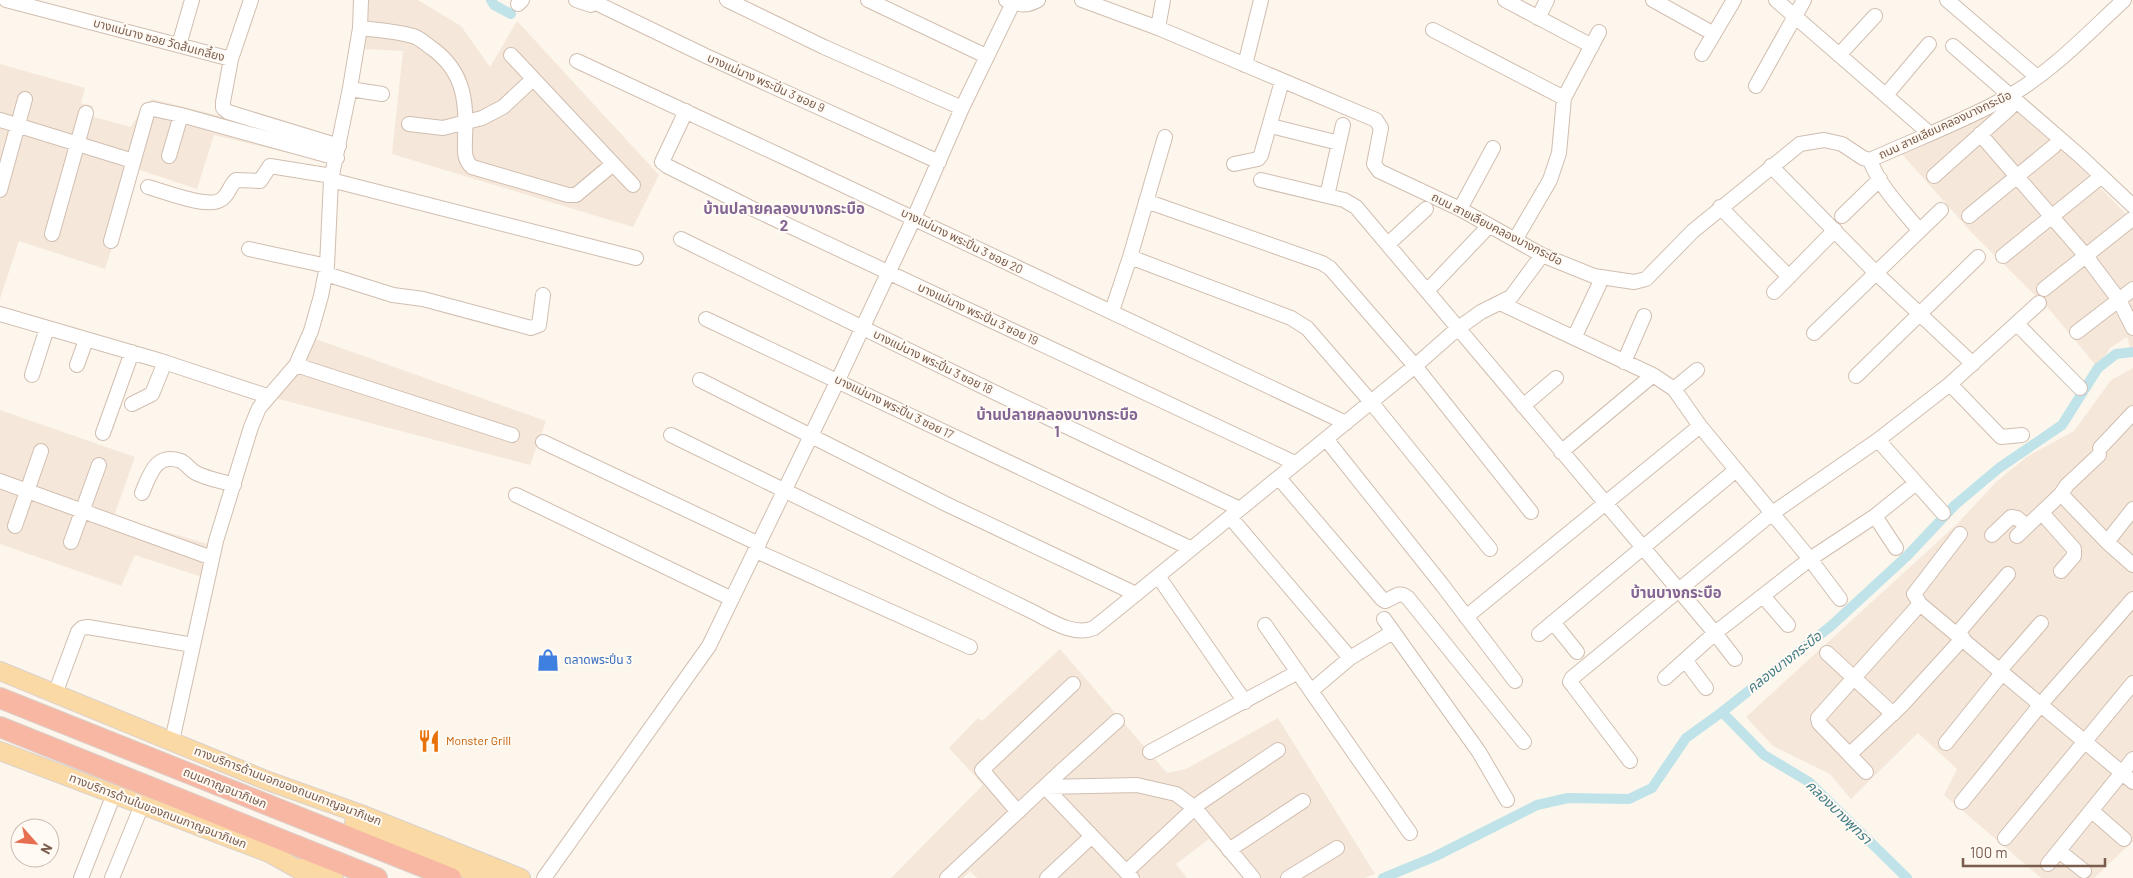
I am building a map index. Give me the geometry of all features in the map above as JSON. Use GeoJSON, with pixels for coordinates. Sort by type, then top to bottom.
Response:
{"type":"FeatureCollection","features":[{"type":"Feature","properties":{"kind":"highway","name":"ถนนกาญจนาภิเษก"},"geometry":{"type":"LineString","coordinates":[[0,698],[451,878]]}},
{"type":"Feature","properties":{"kind":"highway"},"geometry":{"type":"LineString","coordinates":[[0,727],[377,878]]}},
{"type":"Feature","properties":{"kind":"main road","name":"ทางบริการด้านนอกของถนนกาญจนาภิเษก"},"geometry":{"type":"LineString","coordinates":[[0,671],[268,781],[366,816],[521,878]]}},
{"type":"Feature","properties":{"kind":"main road","name":"ทางบริการด้านในของถนนกาญจนาภิเษก"},"geometry":{"type":"LineString","coordinates":[[0,751],[269,853],[314,878]]}},
{"type":"Feature","properties":{"kind":"main road"},"geometry":{"type":"LineString","coordinates":[[268,781],[377,834],[488,878]]}},
{"type":"Feature","properties":{"kind":"main road"},"geometry":{"type":"LineString","coordinates":[[269,853],[334,878]]}},
{"type":"Feature","properties":{"kind":"street","name":"บางแม่นาง ซอย วัดส้มเกลี้ยง"},"geometry":{"type":"LineString","coordinates":[[6,0],[231,59],[223,108],[228,112],[338,152]]}},
{"type":"Feature","properties":{"kind":"street"},"geometry":{"type":"LineString","coordinates":[[179,45],[192,0]]}},
{"type":"Feature","properties":{"kind":"street"},"geometry":{"type":"LineString","coordinates":[[231,59],[251,0]]}},
{"type":"Feature","properties":{"kind":"street"},"geometry":{"type":"LineString","coordinates":[[172,741],[212,558],[253,421],[267,396],[296,364],[311,331],[327,270],[332,178],[350,89],[360,28],[362,0]]}},
{"type":"Feature","properties":{"kind":"street","name":"บางแม่นาง พระปิ่น 3 ซอย 9"},"geometry":{"type":"LineString","coordinates":[[576,0],[587,5],[591,5],[594,1],[706,56],[939,162]]}},
{"type":"Feature","properties":{"kind":"street"},"geometry":{"type":"LineString","coordinates":[[727,0],[824,47],[962,108]]}},
{"type":"Feature","properties":{"kind":"street"},"geometry":{"type":"LineString","coordinates":[[868,0],[986,56]]}},
{"type":"Feature","properties":{"kind":"street"},"geometry":{"type":"LineString","coordinates":[[544,878],[704,656],[758,547],[914,218],[1010,1],[1020,5],[1029,5],[1038,0]]}},
{"type":"Feature","properties":{"kind":"street","name":"ถนน สายเลียบคลองบางกระบือ"},"geometry":{"type":"LineString","coordinates":[[1082,0],[1158,28],[1376,120],[1381,128],[1374,164],[1375,168],[1460,209],[1542,255],[1594,276],[1640,282],[1646,279],[1693,231],[1720,207],[1800,144],[1824,140],[1842,144],[1863,158],[1870,160],[1970,116],[2010,102],[2124,0]]}},
{"type":"Feature","properties":{"kind":"street"},"geometry":{"type":"LineString","coordinates":[[1158,28],[1163,0]]}},
{"type":"Feature","properties":{"kind":"street"},"geometry":{"type":"LineString","coordinates":[[1245,65],[1261,0]]}},
{"type":"Feature","properties":{"kind":"street"},"geometry":{"type":"LineString","coordinates":[[1505,0],[1592,46]]}},
{"type":"Feature","properties":{"kind":"street"},"geometry":{"type":"LineString","coordinates":[[1538,18],[1547,0]]}},
{"type":"Feature","properties":{"kind":"street"},"geometry":{"type":"LineString","coordinates":[[1653,0],[1714,34]]}},
{"type":"Feature","properties":{"kind":"street"},"geometry":{"type":"LineString","coordinates":[[1702,54],[1734,0]]}},
{"type":"Feature","properties":{"kind":"street"},"geometry":{"type":"LineString","coordinates":[[1776,0],[1929,133]]}},
{"type":"Feature","properties":{"kind":"street"},"geometry":{"type":"LineString","coordinates":[[1756,86],[1804,0]]}},
{"type":"Feature","properties":{"kind":"street"},"geometry":{"type":"LineString","coordinates":[[1947,0],[2036,77]]}},
{"type":"Feature","properties":{"kind":"street"},"geometry":{"type":"LineString","coordinates":[[1840,55],[1875,16]]}},
{"type":"Feature","properties":{"kind":"street"},"geometry":{"type":"LineString","coordinates":[[360,28],[416,37],[446,58],[455,71],[461,85],[466,122],[465,156],[467,163],[472,167],[568,195],[576,195],[584,191],[613,164]]}},
{"type":"Feature","properties":{"kind":"street"},"geometry":{"type":"LineString","coordinates":[[1433,30],[1564,98]]}},
{"type":"Feature","properties":{"kind":"street"},"geometry":{"type":"LineString","coordinates":[[1515,240],[1550,180],[1559,153],[1564,98],[1599,32]]}},
{"type":"Feature","properties":{"kind":"street"},"geometry":{"type":"LineString","coordinates":[[1886,96],[1929,44]]}},
{"type":"Feature","properties":{"kind":"street"},"geometry":{"type":"LineString","coordinates":[[1953,46],[2010,102],[2080,156],[2133,206]]}},
{"type":"Feature","properties":{"kind":"street"},"geometry":{"type":"LineString","coordinates":[[511,55],[633,185]]}},
{"type":"Feature","properties":{"kind":"street","name":"บางแม่นาง พระปิ่น 3 ซอย 20"},"geometry":{"type":"LineString","coordinates":[[577,61],[1112,311],[1346,423]]}},
{"type":"Feature","properties":{"kind":"street"},"geometry":{"type":"LineString","coordinates":[[409,124],[443,128],[494,114],[533,79]]}},
{"type":"Feature","properties":{"kind":"street"},"geometry":{"type":"LineString","coordinates":[[1234,164],[1258,159],[1261,156],[1282,81]]}},
{"type":"Feature","properties":{"kind":"street"},"geometry":{"type":"LineString","coordinates":[[350,89],[382,94]]}},
{"type":"Feature","properties":{"kind":"street"},"geometry":{"type":"LineString","coordinates":[[0,190],[25,99]]}},
{"type":"Feature","properties":{"kind":"street"},"geometry":{"type":"LineString","coordinates":[[1934,176],[1980,134],[2010,102]]}},
{"type":"Feature","properties":{"kind":"street"},"geometry":{"type":"LineString","coordinates":[[111,241],[148,110],[153,109],[181,115],[338,152]]}},
{"type":"Feature","properties":{"kind":"street","name":"บางแม่นาง พระปิ่น 3 ซอย 19"},"geometry":{"type":"LineString","coordinates":[[686,111],[662,162],[749,207],[1295,463]]}},
{"type":"Feature","properties":{"kind":"street"},"geometry":{"type":"LineString","coordinates":[[52,234],[86,113]]}},
{"type":"Feature","properties":{"kind":"street"},"geometry":{"type":"LineString","coordinates":[[170,156],[181,115]]}},
{"type":"Feature","properties":{"kind":"street"},"geometry":{"type":"LineString","coordinates":[[0,120],[133,161]]}},
{"type":"Feature","properties":{"kind":"street"},"geometry":{"type":"LineString","coordinates":[[1327,196],[1343,125]]}},
{"type":"Feature","properties":{"kind":"street"},"geometry":{"type":"LineString","coordinates":[[1274,127],[1339,143]]}},
{"type":"Feature","properties":{"kind":"street"},"geometry":{"type":"LineString","coordinates":[[1980,134],[2086,256],[2119,300],[2133,328]]}},
{"type":"Feature","properties":{"kind":"street"},"geometry":{"type":"LineString","coordinates":[[1112,311],[1165,137]]}},
{"type":"Feature","properties":{"kind":"street"},"geometry":{"type":"LineString","coordinates":[[1969,216],[2054,146]]}},
{"type":"Feature","properties":{"kind":"street"},"geometry":{"type":"LineString","coordinates":[[1460,209],[1493,148]]}},
{"type":"Feature","properties":{"kind":"street"},"geometry":{"type":"LineString","coordinates":[[1870,160],[1892,197],[1919,230]]}},
{"type":"Feature","properties":{"kind":"street"},"geometry":{"type":"LineString","coordinates":[[148,187],[212,203],[221,200],[236,180],[260,181],[270,166],[332,178],[636,258]]}},
{"type":"Feature","properties":{"kind":"street"},"geometry":{"type":"LineString","coordinates":[[1771,166],[1876,273],[1972,364]]}},
{"type":"Feature","properties":{"kind":"street"},"geometry":{"type":"LineString","coordinates":[[1842,216],[1880,179]]}},
{"type":"Feature","properties":{"kind":"street"},"geometry":{"type":"LineString","coordinates":[[2003,256],[2098,179]]}},
{"type":"Feature","properties":{"kind":"street"},"geometry":{"type":"LineString","coordinates":[[1261,180],[1350,202],[1388,244],[1560,452],[1716,633],[1735,659]]}},
{"type":"Feature","properties":{"kind":"street"},"geometry":{"type":"LineString","coordinates":[[1146,201],[1322,263],[1330,268],[1415,366],[1531,512]]}},
{"type":"Feature","properties":{"kind":"street"},"geometry":{"type":"LineString","coordinates":[[1720,207],[1788,277]]}},
{"type":"Feature","properties":{"kind":"street"},"geometry":{"type":"LineString","coordinates":[[1388,244],[1426,209]]}},
{"type":"Feature","properties":{"kind":"street"},"geometry":{"type":"LineString","coordinates":[[1814,333],[1941,210]]}},
{"type":"Feature","properties":{"kind":"street"},"geometry":{"type":"LineString","coordinates":[[2044,289],[2132,218]]}},
{"type":"Feature","properties":{"kind":"street"},"geometry":{"type":"LineString","coordinates":[[1427,290],[1486,228]]}},
{"type":"Feature","properties":{"kind":"street"},"geometry":{"type":"LineString","coordinates":[[1774,292],[1835,230]]}},
{"type":"Feature","properties":{"kind":"street","name":"บางแม่นาง พระปิ่น 3 ซอย 18"},"geometry":{"type":"LineString","coordinates":[[681,238],[862,326],[1235,513]]}},
{"type":"Feature","properties":{"kind":"street"},"geometry":{"type":"LineString","coordinates":[[249,249],[327,270],[393,295],[423,299],[531,328],[539,325],[543,294]]}},
{"type":"Feature","properties":{"kind":"street"},"geometry":{"type":"LineString","coordinates":[[670,435],[1074,630],[1086,632],[1094,628],[1190,548],[1279,478],[1457,329],[1481,312],[1511,297],[1542,255]]}},
{"type":"Feature","properties":{"kind":"street"},"geometry":{"type":"LineString","coordinates":[[1130,257],[1299,322],[1308,328],[1490,549]]}},
{"type":"Feature","properties":{"kind":"street"},"geometry":{"type":"LineString","coordinates":[[1856,376],[1978,257]]}},
{"type":"Feature","properties":{"kind":"street"},"geometry":{"type":"LineString","coordinates":[[1574,338],[1599,285]]}},
{"type":"Feature","properties":{"kind":"street"},"geometry":{"type":"LineString","coordinates":[[2077,332],[2133,289]]}},
{"type":"Feature","properties":{"kind":"street"},"geometry":{"type":"LineString","coordinates":[[1500,303],[1652,375],[1674,389],[1700,426],[1810,559],[1840,599]]}},
{"type":"Feature","properties":{"kind":"street"},"geometry":{"type":"LineString","coordinates":[[1630,761],[1570,682],[1575,675],[1771,514],[1878,440],[1950,384],[2039,303]]}},
{"type":"Feature","properties":{"kind":"street"},"geometry":{"type":"LineString","coordinates":[[0,314],[165,362],[267,396]]}},
{"type":"Feature","properties":{"kind":"street"},"geometry":{"type":"LineString","coordinates":[[1624,362],[1644,316]]}},
{"type":"Feature","properties":{"kind":"street","name":"บางแม่นาง พระปิ่น 3 ซอย 17"},"geometry":{"type":"LineString","coordinates":[[706,319],[1190,548]]}},
{"type":"Feature","properties":{"kind":"street"},"geometry":{"type":"LineString","coordinates":[[2017,324],[2080,388]]}},
{"type":"Feature","properties":{"kind":"street"},"geometry":{"type":"LineString","coordinates":[[32,375],[47,328]]}},
{"type":"Feature","properties":{"kind":"street"},"geometry":{"type":"LineString","coordinates":[[77,365],[86,340]]}},
{"type":"Feature","properties":{"kind":"street"},"geometry":{"type":"LineString","coordinates":[[103,433],[132,352]]}},
{"type":"Feature","properties":{"kind":"street"},"geometry":{"type":"LineString","coordinates":[[132,404],[152,394],[165,362]]}},
{"type":"Feature","properties":{"kind":"street"},"geometry":{"type":"LineString","coordinates":[[296,364],[512,435]]}},
{"type":"Feature","properties":{"kind":"street"},"geometry":{"type":"LineString","coordinates":[[1674,389],[1697,370]]}},
{"type":"Feature","properties":{"kind":"street"},"geometry":{"type":"LineString","coordinates":[[1560,452],[1652,375]]}},
{"type":"Feature","properties":{"kind":"street"},"geometry":{"type":"LineString","coordinates":[[1523,406],[1556,378]]}},
{"type":"Feature","properties":{"kind":"street"},"geometry":{"type":"LineString","coordinates":[[700,380],[946,504],[1136,594]]}},
{"type":"Feature","properties":{"kind":"street"},"geometry":{"type":"LineString","coordinates":[[1950,384],[2001,437],[2022,435]]}},
{"type":"Feature","properties":{"kind":"street"},"geometry":{"type":"LineString","coordinates":[[2017,536],[2061,494],[2133,413]]}},
{"type":"Feature","properties":{"kind":"street"},"geometry":{"type":"LineString","coordinates":[[1466,617],[1700,426]]}},
{"type":"Feature","properties":{"kind":"street"},"geometry":{"type":"LineString","coordinates":[[1326,439],[1515,681]]}},
{"type":"Feature","properties":{"kind":"street"},"geometry":{"type":"LineString","coordinates":[[1878,440],[1943,513]]}},
{"type":"Feature","properties":{"kind":"street"},"geometry":{"type":"LineString","coordinates":[[543,442],[758,547],[970,647]]}},
{"type":"Feature","properties":{"kind":"street"},"geometry":{"type":"LineString","coordinates":[[15,526],[40,452]]}},
{"type":"Feature","properties":{"kind":"street"},"geometry":{"type":"LineString","coordinates":[[142,493],[154,468],[162,460],[170,459],[185,463],[194,472],[234,485]]}},
{"type":"Feature","properties":{"kind":"street"},"geometry":{"type":"LineString","coordinates":[[71,542],[99,465]]}},
{"type":"Feature","properties":{"kind":"street"},"geometry":{"type":"LineString","coordinates":[[1539,634],[1736,470]]}},
{"type":"Feature","properties":{"kind":"street"},"geometry":{"type":"LineString","coordinates":[[1279,478],[1384,601],[1397,594],[1403,594],[1408,598],[1524,742]]}},
{"type":"Feature","properties":{"kind":"street"},"geometry":{"type":"LineString","coordinates":[[0,481],[212,558]]}},
{"type":"Feature","properties":{"kind":"street"},"geometry":{"type":"LineString","coordinates":[[1665,678],[1716,633],[1810,559],[1876,516],[1916,483]]}},
{"type":"Feature","properties":{"kind":"street"},"geometry":{"type":"LineString","coordinates":[[2061,494],[2107,542],[2133,565]]}},
{"type":"Feature","properties":{"kind":"street"},"geometry":{"type":"LineString","coordinates":[[516,495],[732,599]]}},
{"type":"Feature","properties":{"kind":"street"},"geometry":{"type":"LineString","coordinates":[[2107,542],[2133,509]]}},
{"type":"Feature","properties":{"kind":"street"},"geometry":{"type":"LineString","coordinates":[[1235,513],[1350,658]]}},
{"type":"Feature","properties":{"kind":"street"},"geometry":{"type":"LineString","coordinates":[[2042,513],[2074,549],[2074,556],[2061,571]]}},
{"type":"Feature","properties":{"kind":"street"},"geometry":{"type":"LineString","coordinates":[[1876,516],[1896,548]]}},
{"type":"Feature","properties":{"kind":"street"},"geometry":{"type":"LineString","coordinates":[[1992,535],[2011,517],[2017,518],[2027,526]]}},
{"type":"Feature","properties":{"kind":"street"},"geometry":{"type":"LineString","coordinates":[[1960,534],[1914,594],[1920,604],[2133,782]]}},
{"type":"Feature","properties":{"kind":"street"},"geometry":{"type":"LineString","coordinates":[[1850,754],[1893,714],[1960,636],[2008,574]]}},
{"type":"Feature","properties":{"kind":"street"},"geometry":{"type":"LineString","coordinates":[[1158,576],[1245,702]]}},
{"type":"Feature","properties":{"kind":"street"},"geometry":{"type":"LineString","coordinates":[[1763,596],[1788,625]]}},
{"type":"Feature","properties":{"kind":"street"},"geometry":{"type":"LineString","coordinates":[[1962,802],[2041,704],[2133,599]]}},
{"type":"Feature","properties":{"kind":"street"},"geometry":{"type":"LineString","coordinates":[[1866,772],[1820,723],[1818,718],[1855,679],[1920,604]]}},
{"type":"Feature","properties":{"kind":"street"},"geometry":{"type":"LineString","coordinates":[[1384,619],[1479,752],[1506,800]]}},
{"type":"Feature","properties":{"kind":"street"},"geometry":{"type":"LineString","coordinates":[[1553,622],[1577,652]]}},
{"type":"Feature","properties":{"kind":"street"},"geometry":{"type":"LineString","coordinates":[[1946,744],[2041,622]]}},
{"type":"Feature","properties":{"kind":"street"},"geometry":{"type":"LineString","coordinates":[[1265,625],[1410,833]]}},
{"type":"Feature","properties":{"kind":"street"},"geometry":{"type":"LineString","coordinates":[[55,694],[78,632],[82,628],[88,627],[193,645]]}},
{"type":"Feature","properties":{"kind":"street"},"geometry":{"type":"LineString","coordinates":[[1310,691],[1350,658],[1393,632]]}},
{"type":"Feature","properties":{"kind":"street"},"geometry":{"type":"LineString","coordinates":[[1827,653],[1893,714]]}},
{"type":"Feature","properties":{"kind":"street"},"geometry":{"type":"LineString","coordinates":[[1685,660],[1706,688]]}},
{"type":"Feature","properties":{"kind":"street"},"geometry":{"type":"LineString","coordinates":[[1150,752],[1298,672]]}},
{"type":"Feature","properties":{"kind":"street"},"geometry":{"type":"LineString","coordinates":[[2005,838],[2133,683]]}},
{"type":"Feature","properties":{"kind":"street"},"geometry":{"type":"LineString","coordinates":[[1018,812],[982,770],[1072,684]]}},
{"type":"Feature","properties":{"kind":"street"},"geometry":{"type":"LineString","coordinates":[[947,878],[1044,786],[1117,721]]}},
{"type":"Feature","properties":{"kind":"street"},"geometry":{"type":"LineString","coordinates":[[1044,786],[1129,875],[1201,802],[1278,750]]}},
{"type":"Feature","properties":{"kind":"street"},"geometry":{"type":"LineString","coordinates":[[2048,864],[2133,759]]}},
{"type":"Feature","properties":{"kind":"street"},"geometry":{"type":"LineString","coordinates":[[1044,786],[1137,785],[1176,794],[1195,808],[1253,878]]}},
{"type":"Feature","properties":{"kind":"street"},"geometry":{"type":"LineString","coordinates":[[81,878],[114,794]]}},
{"type":"Feature","properties":{"kind":"street"},"geometry":{"type":"LineString","coordinates":[[1229,850],[1302,801]]}},
{"type":"Feature","properties":{"kind":"street"},"geometry":{"type":"LineString","coordinates":[[112,878],[142,805]]}},
{"type":"Feature","properties":{"kind":"street"},"geometry":{"type":"LineString","coordinates":[[2092,811],[2124,838]]}},
{"type":"Feature","properties":{"kind":"street"},"geometry":{"type":"LineString","coordinates":[[1047,878],[1092,836]]}},
{"type":"Feature","properties":{"kind":"street"},"geometry":{"type":"LineString","coordinates":[[1288,878],[1337,848]]}},
{"type":"Feature","properties":{"kind":"street"},"geometry":{"type":"LineString","coordinates":[[2059,851],[2084,871]]}},
{"type":"Feature","properties":{"kind":"shaded area"},"geometry":{"type":"Polygon","coordinates":[[[369,0],[418,0],[461,26],[490,67],[517,21],[659,175],[633,227],[392,154],[403,51],[362,49],[369,0]]]}},
{"type":"Feature","properties":{"kind":"shaded area"},"geometry":{"type":"Polygon","coordinates":[[[0,64],[85,88],[81,103],[93,106],[90,116],[131,127],[144,105],[152,99],[326,142],[321,161],[214,135],[197,189],[137,169],[105,269],[19,241],[0,299],[0,64]]]}},
{"type":"Feature","properties":{"kind":"shaded area"},"geometry":{"type":"Polygon","coordinates":[[[2010,96],[2133,221],[2133,357],[2127,337],[2110,348],[2098,368],[2049,309],[1973,234],[1901,153],[2010,96]]]}},
{"type":"Feature","properties":{"kind":"shaded area"},"geometry":{"type":"Polygon","coordinates":[[[313,338],[546,421],[530,465],[275,398],[294,379],[313,338]]]}},
{"type":"Feature","properties":{"kind":"shaded area"},"geometry":{"type":"Polygon","coordinates":[[[2133,368],[2133,841],[2094,878],[2041,878],[1944,795],[1957,769],[1918,733],[1851,799],[1830,774],[1773,746],[1746,717],[1957,524],[1997,481],[2028,456],[2074,431],[2111,380],[2133,368]]]}},
{"type":"Feature","properties":{"kind":"shaded area"},"geometry":{"type":"Polygon","coordinates":[[[0,410],[135,457],[114,516],[207,544],[202,577],[135,555],[121,586],[0,544],[0,410]]]}},
{"type":"Feature","properties":{"kind":"shaded area"},"geometry":{"type":"Polygon","coordinates":[[[1060,649],[1167,773],[1186,769],[1278,718],[1375,874],[1364,878],[1243,878],[1209,839],[1176,864],[1187,878],[977,878],[970,871],[963,878],[891,878],[983,785],[949,748],[978,718],[982,721],[1060,649]]]}},
{"type":"Feature","properties":{"kind":"waterway"},"geometry":{"type":"LineString","coordinates":[[491,0],[494,5],[511,14]]}},
{"type":"Feature","properties":{"kind":"waterway","name":"คลองบางกระบือ"},"geometry":{"type":"LineString","coordinates":[[1383,878],[1434,857],[1537,805],[1568,798],[1629,799],[1652,788],[1686,738],[1831,626],[1907,556],[1955,505],[1999,468],[2062,425],[2098,368],[2116,354],[2133,352]]}},
{"type":"Feature","properties":{"kind":"waterway","name":"คลองบางพุทรา"},"geometry":{"type":"LineString","coordinates":[[1722,712],[1764,755],[1809,782],[1907,878]]}},
{"type":"Feature","properties":{"kind":"place","name":"ตลาดพระปิ่น 3"},"geometry":{"type":"Point","coordinates":[548,660]}},
{"type":"Feature","properties":{"kind":"place","name":"Monster Grill"},"geometry":{"type":"Point","coordinates":[429,741]}},
{"type":"Feature","properties":{"kind":"district","name":"บ้านปลายคลองบางกระบือ 2"},"geometry":{"type":"Point","coordinates":[784,218]}},
{"type":"Feature","properties":{"kind":"district","name":"บ้านปลายคลองบางกระบือ 1"},"geometry":{"type":"Point","coordinates":[1057,424]}},
{"type":"Feature","properties":{"kind":"district","name":"บ้านบางกระบือ"},"geometry":{"type":"Point","coordinates":[1676,593]}}]}
